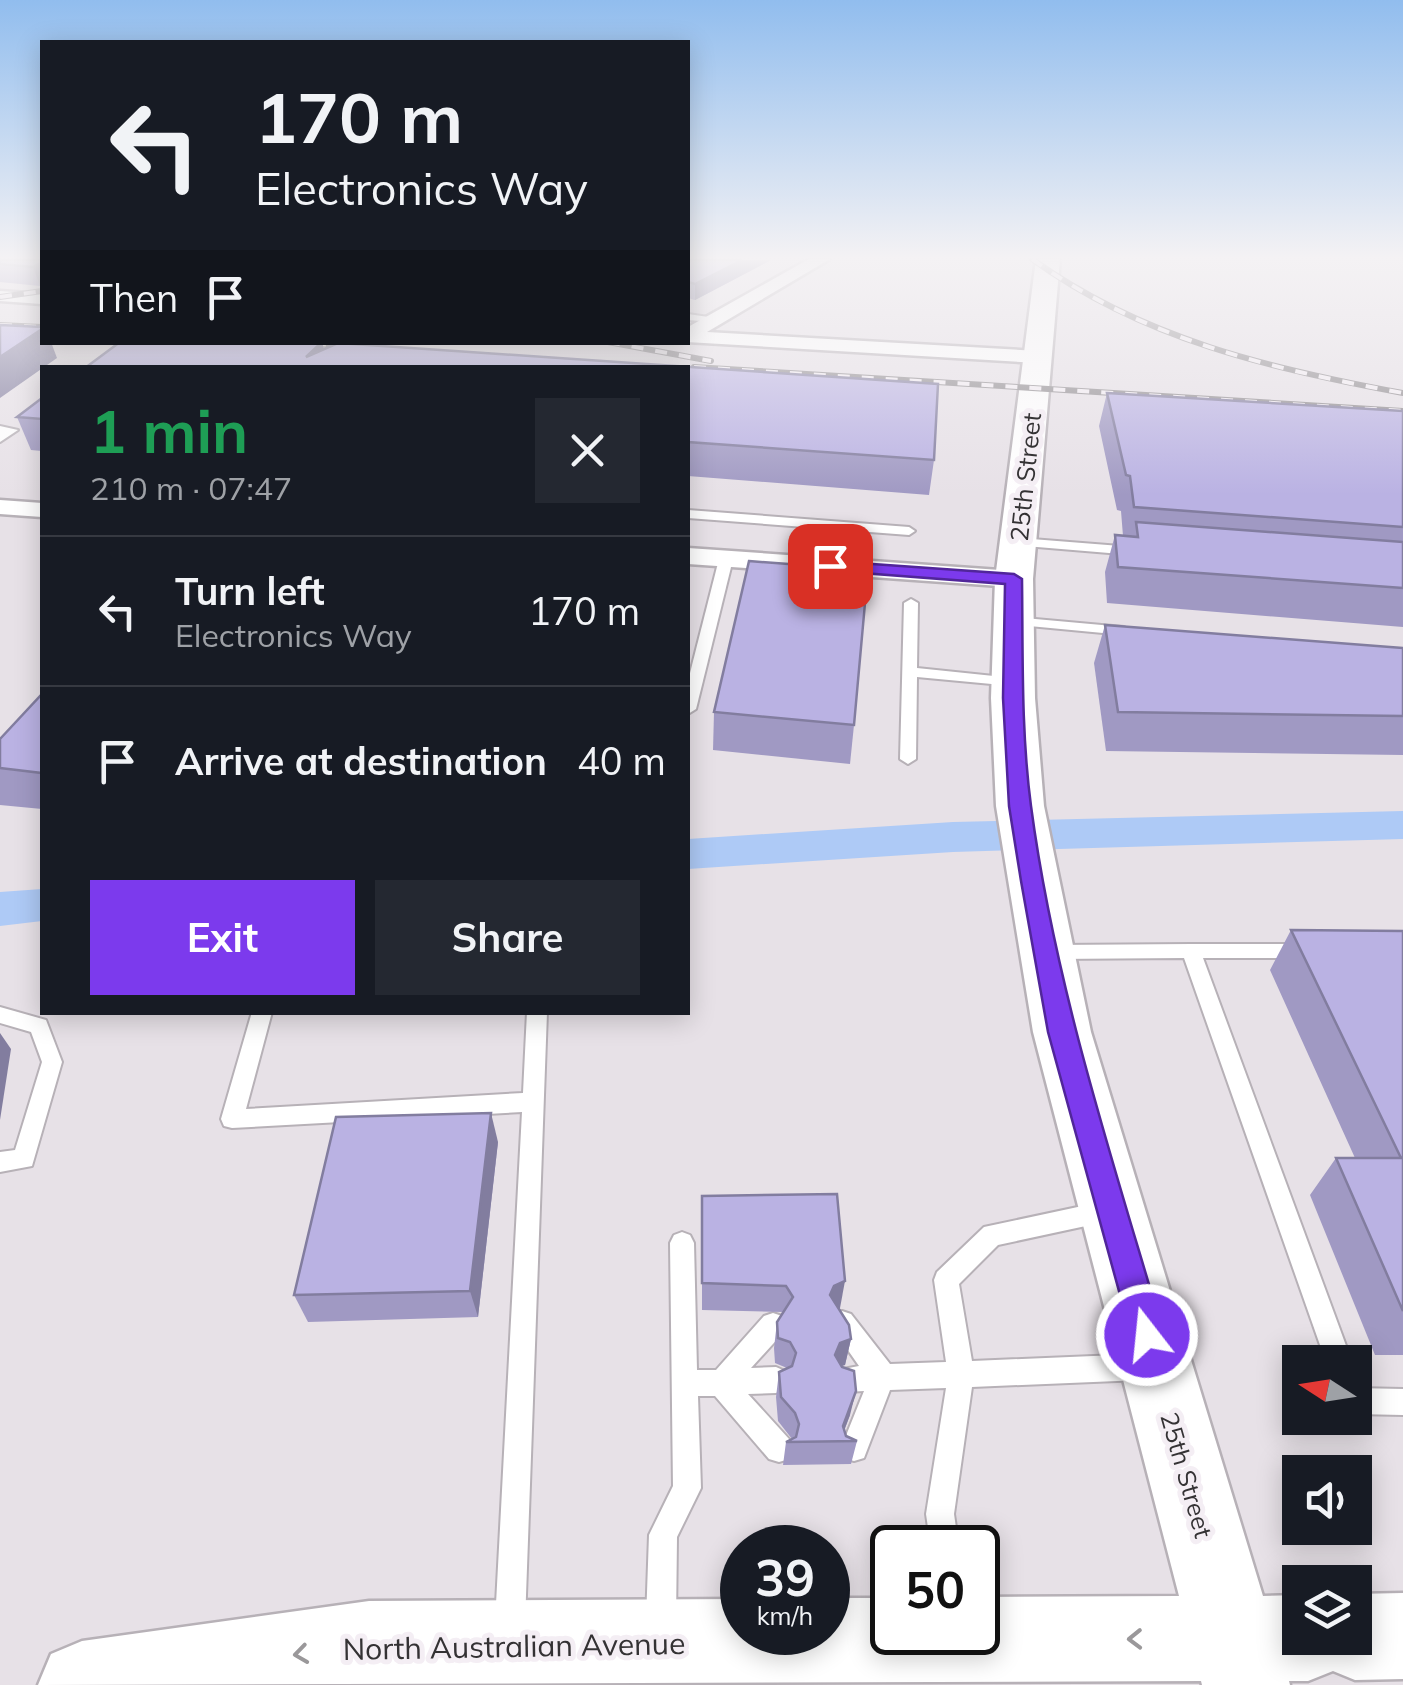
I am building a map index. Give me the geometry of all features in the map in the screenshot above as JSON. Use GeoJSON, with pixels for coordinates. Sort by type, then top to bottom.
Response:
{"type":"FeatureCollection","features":[{"type":"Feature","properties":{"kind":"main road","name":"25th Street"},"geometry":{"type":"LineString","coordinates":[[1040,338],[1015,581],[1012,682],[1020,806],[1062,1032],[1156,1366],[1262,1654]]}},
{"type":"Feature","properties":{"kind":"main road"},"geometry":{"type":"LineString","coordinates":[[1372,1637],[1403,1636]]}},
{"type":"Feature","properties":{"kind":"main road","name":"North Australian Avenue"},"geometry":{"type":"LineString","coordinates":[[82,1685],[369,1644],[870,1638]]}},
{"type":"Feature","properties":{"kind":"main road","name":"North Australian Avenue"},"geometry":{"type":"LineString","coordinates":[[1000,1638],[1262,1654]]}},
{"type":"Feature","properties":{"kind":"street"},"geometry":{"type":"LineString","coordinates":[[715,338],[1038,357]]}},
{"type":"Feature","properties":{"kind":"street"},"geometry":{"type":"LineString","coordinates":[[0,507],[40,510]]}},
{"type":"Feature","properties":{"kind":"street"},"geometry":{"type":"LineString","coordinates":[[690,556],[1015,581]]}},
{"type":"Feature","properties":{"kind":"lane"},"geometry":{"type":"LineString","coordinates":[[0,429],[12,430],[0,438]]}},
{"type":"Feature","properties":{"kind":"lane"},"geometry":{"type":"LineString","coordinates":[[690,514],[909,531]]}},
{"type":"Feature","properties":{"kind":"lane"},"geometry":{"type":"LineString","coordinates":[[1015,581],[1150,552]]}},
{"type":"Feature","properties":{"kind":"lane"},"geometry":{"type":"LineString","coordinates":[[690,702],[726,558]]}},
{"type":"Feature","properties":{"kind":"lane"},"geometry":{"type":"LineString","coordinates":[[1015,581],[1146,633]]}},
{"type":"Feature","properties":{"kind":"lane"},"geometry":{"type":"LineString","coordinates":[[908,759],[912,604]]}},
{"type":"Feature","properties":{"kind":"lane"},"geometry":{"type":"LineString","coordinates":[[910,672],[1012,682]]}},
{"type":"Feature","properties":{"kind":"lane"},"geometry":{"type":"LineString","coordinates":[[1190,951],[1333,1345]]}},
{"type":"Feature","properties":{"kind":"lane"},"geometry":{"type":"LineString","coordinates":[[1046,952],[1321,951]]}},
{"type":"Feature","properties":{"kind":"lane"},"geometry":{"type":"LineString","coordinates":[[0,1014],[39,1026],[52,1062],[24,1158],[0,1162]]}},
{"type":"Feature","properties":{"kind":"lane"},"geometry":{"type":"LineString","coordinates":[[261,1015],[232,1119],[533,1102]]}},
{"type":"Feature","properties":{"kind":"lane"},"geometry":{"type":"LineString","coordinates":[[509,1644],[537,1015]]}},
{"type":"Feature","properties":{"kind":"lane"},"geometry":{"type":"LineString","coordinates":[[942,1525],[961,1373],[946,1280],[992,1235],[1112,1210]]}},
{"type":"Feature","properties":{"kind":"lane"},"geometry":{"type":"LineString","coordinates":[[660,1643],[664,1535],[687,1488],[682,1242]]}},
{"type":"Feature","properties":{"kind":"lane"},"geometry":{"type":"LineString","coordinates":[[842,1323],[883,1376]]}},
{"type":"Feature","properties":{"kind":"lane"},"geometry":{"type":"LineString","coordinates":[[721,1382],[773,1326]]}},
{"type":"Feature","properties":{"kind":"lane"},"geometry":{"type":"LineString","coordinates":[[846,1379],[1156,1366]]}},
{"type":"Feature","properties":{"kind":"lane"},"geometry":{"type":"LineString","coordinates":[[854,1448],[883,1376]]}},
{"type":"Feature","properties":{"kind":"lane"},"geometry":{"type":"LineString","coordinates":[[685,1384],[776,1380]]}},
{"type":"Feature","properties":{"kind":"lane"},"geometry":{"type":"LineString","coordinates":[[721,1382],[779,1449]]}},
{"type":"Feature","properties":{"kind":"lane"},"geometry":{"type":"LineString","coordinates":[[1372,1402],[1403,1402]]}},
{"type":"Feature","properties":{"kind":"building"},"geometry":{"type":"Polygon","coordinates":[[[0,338],[29,338],[0,357],[0,338]]]}},
{"type":"Feature","properties":{"kind":"building"},"geometry":{"type":"Polygon","coordinates":[[[116,345],[319,345],[306,357],[333,345],[367,345],[660,365],[89,365],[116,345]]]}},
{"type":"Feature","properties":{"kind":"building"},"geometry":{"type":"Polygon","coordinates":[[[690,367],[938,384],[934,460],[690,442],[690,367]]]}},
{"type":"Feature","properties":{"kind":"building"},"geometry":{"type":"Polygon","coordinates":[[[1107,393],[1403,411],[1403,527],[1134,507],[1130,476],[1126,475],[1107,393]]]}},
{"type":"Feature","properties":{"kind":"building"},"geometry":{"type":"Polygon","coordinates":[[[40,400],[40,419],[17,417],[40,400]]]}},
{"type":"Feature","properties":{"kind":"building"},"geometry":{"type":"Polygon","coordinates":[[[1136,522],[1403,542],[1403,588],[1118,567],[1115,535],[1138,537],[1136,522]]]}},
{"type":"Feature","properties":{"kind":"building"},"geometry":{"type":"Polygon","coordinates":[[[749,561],[868,570],[854,725],[714,712],[749,561]]]}},
{"type":"Feature","properties":{"kind":"building"},"geometry":{"type":"Polygon","coordinates":[[[1105,625],[1403,648],[1403,716],[1118,712],[1105,625]]]}},
{"type":"Feature","properties":{"kind":"building"},"geometry":{"type":"Polygon","coordinates":[[[40,696],[40,773],[0,768],[0,739],[40,696]]]}},
{"type":"Feature","properties":{"kind":"building"},"geometry":{"type":"Polygon","coordinates":[[[1291,930],[1403,931],[1403,1311],[1336,1158],[1401,1158],[1291,930]]]}},
{"type":"Feature","properties":{"kind":"building"},"geometry":{"type":"Polygon","coordinates":[[[491,1113],[470,1291],[294,1295],[336,1117],[491,1113]]]}},
{"type":"Feature","properties":{"kind":"building"},"geometry":{"type":"Polygon","coordinates":[[[837,1194],[845,1281],[834,1286],[830,1295],[849,1325],[851,1339],[840,1343],[835,1355],[842,1367],[854,1371],[856,1391],[843,1426],[846,1436],[857,1441],[786,1442],[796,1437],[799,1424],[781,1397],[779,1372],[792,1366],[796,1353],[790,1342],[778,1338],[777,1322],[793,1297],[786,1286],[702,1283],[702,1196],[837,1194]]]}},
{"type":"Feature","properties":{"kind":"waterway"},"geometry":{"type":"LineString","coordinates":[[690,854],[953,837],[1403,825]]}},
{"type":"Feature","properties":{"kind":"waterway"},"geometry":{"type":"LineString","coordinates":[[0,909],[40,905]]}},
{"type":"Feature","properties":{"kind":"railway"},"geometry":{"type":"LineString","coordinates":[[1184,338],[1257,361],[1403,393]]}},
{"type":"Feature","properties":{"kind":"railway"},"geometry":{"type":"LineString","coordinates":[[332,345],[360,347]]}},
{"type":"Feature","properties":{"kind":"railway"},"geometry":{"type":"LineString","coordinates":[[624,345],[711,361]]}},
{"type":"Feature","properties":{"kind":"railway"},"geometry":{"type":"LineString","coordinates":[[694,367],[1403,411]]}},
{"type":"Feature","properties":{"kind":"route"},"geometry":{"type":"LineString","coordinates":[[830,566],[1014,579],[1013,698],[1020,806],[1033,881],[1062,1032],[1147,1335]]}}]}
